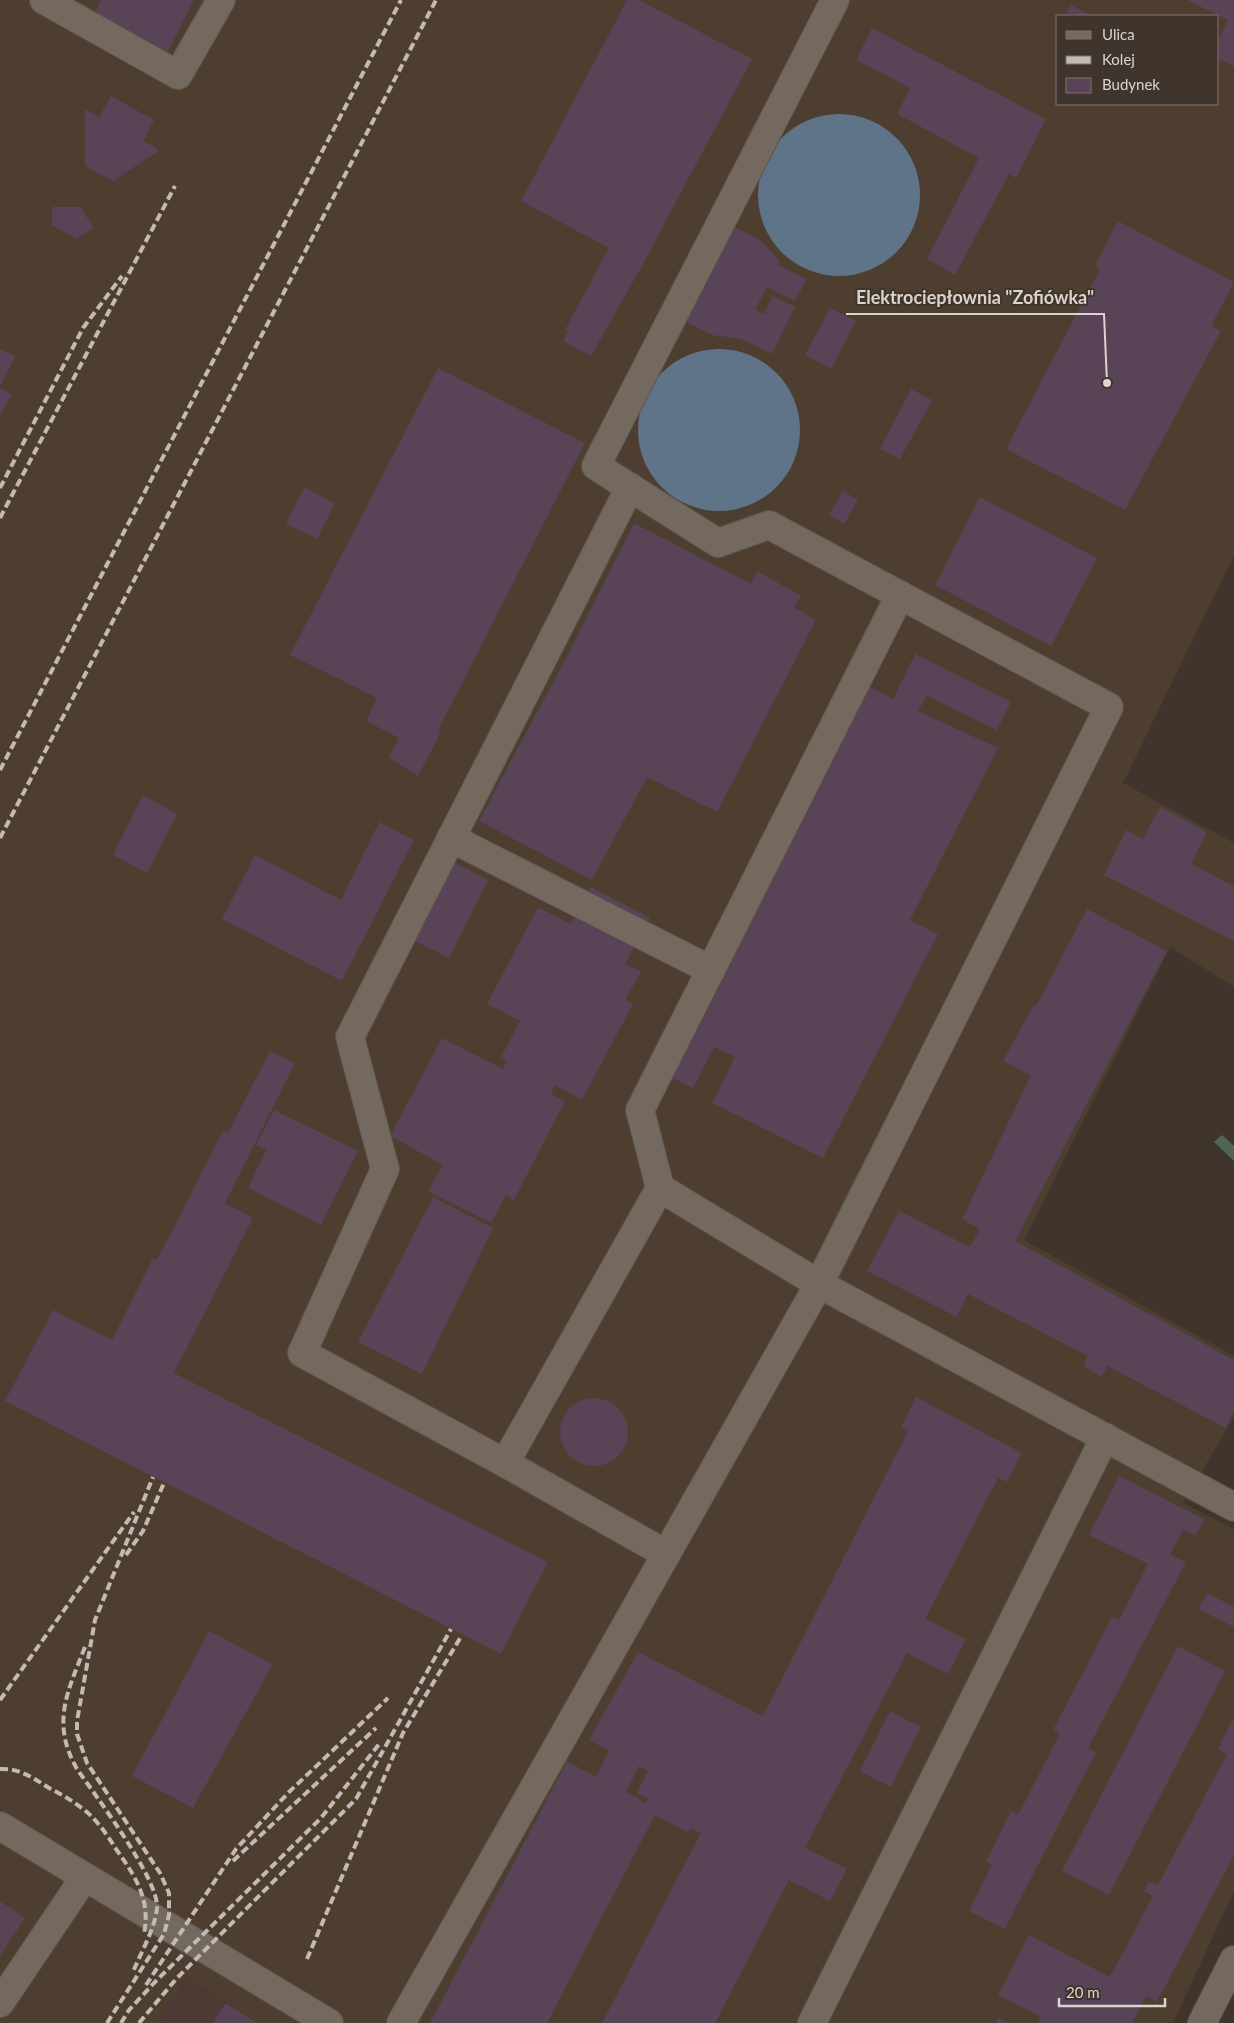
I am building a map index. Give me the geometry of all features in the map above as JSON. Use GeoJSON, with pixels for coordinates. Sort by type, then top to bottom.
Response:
{"type":"FeatureCollection","features":[{"type":"Feature","properties":{"kind":"street"},"geometry":{"type":"LineString","coordinates":[[44,0],[178,75],[221,0]]}},
{"type":"Feature","properties":{"kind":"street"},"geometry":{"type":"LineString","coordinates":[[401,2023],[818,1284],[1109,707],[768,525],[718,543],[596,466],[835,0]]}},
{"type":"Feature","properties":{"kind":"street"},"geometry":{"type":"LineString","coordinates":[[630,487],[350,1037],[385,1169],[302,1352],[505,1462],[666,1554]]}},
{"type":"Feature","properties":{"kind":"street"},"geometry":{"type":"LineString","coordinates":[[505,1462],[660,1188],[640,1110],[900,595]]}},
{"type":"Feature","properties":{"kind":"street"},"geometry":{"type":"LineString","coordinates":[[451,838],[711,970]]}},
{"type":"Feature","properties":{"kind":"street"},"geometry":{"type":"LineString","coordinates":[[660,1188],[818,1284],[1234,1506]]}},
{"type":"Feature","properties":{"kind":"street"},"geometry":{"type":"LineString","coordinates":[[812,2023],[1105,1437]]}},
{"type":"Feature","properties":{"kind":"street"},"geometry":{"type":"LineString","coordinates":[[0,1826],[329,2023]]}},
{"type":"Feature","properties":{"kind":"street"},"geometry":{"type":"LineString","coordinates":[[0,2003],[84,1878]]}},
{"type":"Feature","properties":{"kind":"street"},"geometry":{"type":"LineString","coordinates":[[1202,2023],[1234,1960]]}},
{"type":"Feature","properties":{"kind":"shaded area"},"geometry":{"type":"Polygon","coordinates":[[[0,0],[1234,0],[1234,555],[1123,783],[1234,843],[1234,987],[1170,947],[1024,1240],[1234,1356],[1234,1417],[1183,1503],[1234,1529],[1234,1891],[1173,2023],[259,2023],[187,1978],[156,2023],[0,2023],[0,0]]]}},
{"type":"Feature","properties":{"kind":"shaded area"},"geometry":{"type":"Polygon","coordinates":[[[187,1978],[259,2023],[156,2023],[187,1978]]]}},
{"type":"Feature","properties":{"kind":"green space"},"geometry":{"type":"Polygon","coordinates":[[[1222,1135],[1234,1146],[1234,1161],[1214,1142],[1222,1135]]]}},
{"type":"Feature","properties":{"kind":"water"},"geometry":{"type":"Polygon","coordinates":[[[839,114],[855,116],[870,121],[884,128],[896,138],[906,150],[913,164],[918,179],[920,195],[918,211],[913,226],[906,240],[896,252],[884,262],[870,269],[855,274],[839,276],[823,274],[808,269],[794,262],[782,252],[772,240],[765,226],[760,211],[758,195],[760,179],[765,164],[772,150],[782,138],[794,128],[808,121],[823,116],[839,114]]]}},
{"type":"Feature","properties":{"kind":"water"},"geometry":{"type":"Polygon","coordinates":[[[719,349],[750,355],[776,373],[794,399],[800,430],[794,461],[776,487],[750,505],[719,511],[688,505],[662,487],[644,461],[638,430],[644,399],[662,373],[688,355],[719,349]]]}},
{"type":"Feature","properties":{"kind":"building"},"geometry":{"type":"Polygon","coordinates":[[[101,0],[194,0],[160,67],[86,30],[101,0]]]}},
{"type":"Feature","properties":{"kind":"building"},"geometry":{"type":"Polygon","coordinates":[[[627,0],[639,0],[752,59],[643,264],[591,356],[563,341],[568,331],[565,330],[609,248],[521,201],[627,0]]]}},
{"type":"Feature","properties":{"kind":"building"},"geometry":{"type":"Polygon","coordinates":[[[1187,0],[1234,0],[1234,67],[1219,59],[1219,38],[1228,20],[1187,0]]]}},
{"type":"Feature","properties":{"kind":"building"},"geometry":{"type":"Polygon","coordinates":[[[1071,5],[1090,15],[1066,15],[1071,5]]]}},
{"type":"Feature","properties":{"kind":"building"},"geometry":{"type":"Polygon","coordinates":[[[872,28],[1046,119],[1016,178],[1009,174],[955,275],[927,259],[979,158],[897,114],[910,88],[856,60],[872,28]]]}},
{"type":"Feature","properties":{"kind":"building"},"geometry":{"type":"Polygon","coordinates":[[[111,96],[154,120],[143,141],[160,150],[113,181],[85,166],[85,109],[99,117],[111,96]]]}},
{"type":"Feature","properties":{"kind":"building"},"geometry":{"type":"Polygon","coordinates":[[[52,207],[80,207],[94,228],[77,239],[52,225],[52,207]]]}},
{"type":"Feature","properties":{"kind":"building"},"geometry":{"type":"Polygon","coordinates":[[[1118,221],[1234,282],[1211,326],[1221,331],[1125,510],[1006,449],[1100,269],[1095,266],[1118,221]]]}},
{"type":"Feature","properties":{"kind":"building"},"geometry":{"type":"Polygon","coordinates":[[[730,225],[759,239],[780,261],[778,265],[807,279],[795,301],[767,287],[755,310],[764,314],[773,296],[795,307],[772,354],[741,339],[712,335],[682,320],[730,225]]]}},
{"type":"Feature","properties":{"kind":"building"},"geometry":{"type":"Polygon","coordinates":[[[830,308],[856,321],[831,369],[805,355],[830,308]]]}},
{"type":"Feature","properties":{"kind":"building"},"geometry":{"type":"Polygon","coordinates":[[[0,349],[15,356],[0,387],[0,349]]]}},
{"type":"Feature","properties":{"kind":"building"},"geometry":{"type":"Polygon","coordinates":[[[438,368],[585,443],[438,730],[441,732],[418,776],[389,758],[399,738],[366,721],[377,698],[290,655],[438,368]]]}},
{"type":"Feature","properties":{"kind":"building"},"geometry":{"type":"Polygon","coordinates":[[[0,388],[12,394],[0,417],[0,388]]]}},
{"type":"Feature","properties":{"kind":"building"},"geometry":{"type":"Polygon","coordinates":[[[911,389],[932,400],[900,459],[880,449],[911,389]]]}},
{"type":"Feature","properties":{"kind":"building"},"geometry":{"type":"Polygon","coordinates":[[[304,487],[335,503],[317,539],[286,524],[304,487]]]}},
{"type":"Feature","properties":{"kind":"building"},"geometry":{"type":"Polygon","coordinates":[[[843,491],[858,500],[844,524],[829,515],[843,491]]]}},
{"type":"Feature","properties":{"kind":"building"},"geometry":{"type":"Polygon","coordinates":[[[980,497],[1097,558],[1051,646],[935,585],[980,497]]]}},
{"type":"Feature","properties":{"kind":"building"},"geometry":{"type":"Polygon","coordinates":[[[634,523],[751,584],[757,571],[801,596],[794,607],[816,620],[717,812],[647,777],[592,880],[479,821],[572,647],[634,523]]]}},
{"type":"Feature","properties":{"kind":"building"},"geometry":{"type":"Polygon","coordinates":[[[915,654],[1011,702],[997,730],[927,696],[918,711],[998,748],[910,920],[938,934],[823,1158],[712,1103],[735,1057],[714,1047],[693,1088],[668,1076],[870,687],[893,699],[915,654]]]}},
{"type":"Feature","properties":{"kind":"building"},"geometry":{"type":"Polygon","coordinates":[[[143,795],[177,814],[147,873],[113,855],[143,795]]]}},
{"type":"Feature","properties":{"kind":"building"},"geometry":{"type":"Polygon","coordinates":[[[1160,807],[1207,832],[1191,864],[1234,886],[1234,941],[1104,875],[1126,830],[1143,839],[1160,807]]]}},
{"type":"Feature","properties":{"kind":"building"},"geometry":{"type":"Polygon","coordinates":[[[379,822],[414,840],[342,981],[222,919],[255,855],[341,900],[379,822]]]}},
{"type":"Feature","properties":{"kind":"building"},"geometry":{"type":"Polygon","coordinates":[[[450,860],[488,880],[449,958],[407,937],[450,860]]]}},
{"type":"Feature","properties":{"kind":"building"},"geometry":{"type":"Polygon","coordinates":[[[591,887],[650,918],[625,964],[641,972],[625,1000],[633,1004],[582,1100],[554,1085],[551,1094],[565,1101],[514,1200],[506,1195],[491,1223],[428,1191],[443,1165],[390,1136],[442,1038],[503,1069],[507,1061],[501,1057],[520,1021],[487,1004],[538,907],[571,924],[591,887]]]}},
{"type":"Feature","properties":{"kind":"building"},"geometry":{"type":"Polygon","coordinates":[[[1087,909],[1167,951],[1015,1241],[1234,1360],[1234,1411],[1226,1428],[1107,1366],[1102,1377],[1083,1366],[1088,1356],[968,1294],[957,1317],[867,1271],[899,1211],[970,1247],[980,1229],[962,1219],[1031,1075],[1003,1061],[1034,1004],[1036,1006],[1087,909]]]}},
{"type":"Feature","properties":{"kind":"building"},"geometry":{"type":"Polygon","coordinates":[[[270,1051],[295,1063],[225,1203],[253,1218],[174,1373],[548,1562],[501,1654],[5,1401],[53,1310],[112,1340],[153,1258],[157,1260],[223,1131],[228,1133],[270,1051]]]}},
{"type":"Feature","properties":{"kind":"building"},"geometry":{"type":"Polygon","coordinates":[[[274,1110],[358,1151],[321,1225],[248,1188],[266,1150],[256,1145],[274,1110]]]}},
{"type":"Feature","properties":{"kind":"building"},"geometry":{"type":"Polygon","coordinates":[[[433,1197],[493,1228],[422,1374],[358,1342],[433,1197]]]}},
{"type":"Feature","properties":{"kind":"building"},"geometry":{"type":"Polygon","coordinates":[[[916,1397],[1022,1453],[1007,1482],[998,1478],[925,1619],[966,1639],[948,1674],[907,1653],[805,1848],[847,1869],[830,1901],[789,1880],[715,2023],[602,2023],[701,1833],[690,1828],[688,1832],[655,1815],[547,2023],[430,2023],[567,1761],[596,1777],[609,1751],[589,1740],[638,1652],[763,1716],[908,1431],[901,1427],[916,1397]],[[639,1766],[626,1792],[646,1803],[648,1799],[637,1793],[648,1771],[639,1766]]]}},
{"type":"Feature","properties":{"kind":"building"},"geometry":{"type":"Polygon","coordinates":[[[594,1398],[607,1401],[618,1408],[625,1419],[628,1432],[625,1445],[618,1456],[607,1463],[594,1466],[581,1463],[570,1456],[563,1445],[560,1432],[563,1419],[570,1408],[581,1401],[594,1398]]]}},
{"type":"Feature","properties":{"kind":"building"},"geometry":{"type":"Polygon","coordinates":[[[1119,1476],[1204,1519],[1196,1536],[1183,1529],[1170,1555],[1186,1562],[1088,1748],[1096,1752],[1005,1929],[969,1911],[992,1865],[986,1862],[1011,1811],[1018,1815],[1060,1733],[1053,1730],[1112,1617],[1119,1620],[1148,1564],[1089,1535],[1119,1476]]]}},
{"type":"Feature","properties":{"kind":"building"},"geometry":{"type":"Polygon","coordinates":[[[1207,1593],[1234,1607],[1234,1627],[1198,1609],[1207,1593]]]}},
{"type":"Feature","properties":{"kind":"building"},"geometry":{"type":"Polygon","coordinates":[[[209,1631],[273,1664],[193,1808],[132,1776],[209,1631]]]}},
{"type":"Feature","properties":{"kind":"building"},"geometry":{"type":"Polygon","coordinates":[[[1178,1646],[1225,1671],[1109,1895],[1062,1871],[1178,1646]]]}},
{"type":"Feature","properties":{"kind":"building"},"geometry":{"type":"Polygon","coordinates":[[[890,1711],[921,1727],[891,1787],[860,1771],[890,1711]]]}},
{"type":"Feature","properties":{"kind":"building"},"geometry":{"type":"Polygon","coordinates":[[[1234,1717],[1234,1855],[1157,2002],[1146,1996],[1132,2023],[1038,2023],[1041,2017],[998,1995],[1029,1935],[1110,1977],[1153,1896],[1144,1891],[1149,1881],[1158,1885],[1227,1754],[1218,1749],[1234,1717]]]}},
{"type":"Feature","properties":{"kind":"building"},"geometry":{"type":"Polygon","coordinates":[[[0,1901],[25,1918],[0,1956],[0,1901]]]}},
{"type":"Feature","properties":{"kind":"building"},"geometry":{"type":"Polygon","coordinates":[[[226,2003],[257,2023],[213,2023],[226,2003]]]}},
{"type":"Feature","properties":{"kind":"building"},"geometry":{"type":"Polygon","coordinates":[[[998,2018],[1009,2023],[996,2023],[998,2018]]]}},
{"type":"Feature","properties":{"kind":"railway"},"geometry":{"type":"LineString","coordinates":[[0,770],[401,0]]}},
{"type":"Feature","properties":{"kind":"railway"},"geometry":{"type":"LineString","coordinates":[[0,838],[436,0]]}},
{"type":"Feature","properties":{"kind":"railway"},"geometry":{"type":"LineString","coordinates":[[0,518],[175,186]]}},
{"type":"Feature","properties":{"kind":"railway"},"geometry":{"type":"LineString","coordinates":[[0,488],[83,328],[122,276]]}},
{"type":"Feature","properties":{"kind":"railway"},"geometry":{"type":"LineString","coordinates":[[107,2023],[164,1934],[169,1915],[169,1893],[160,1873],[87,1763],[77,1734],[77,1721],[95,1620],[153,1477]]}},
{"type":"Feature","properties":{"kind":"railway"},"geometry":{"type":"LineString","coordinates":[[126,1555],[143,1531],[164,1483]]}},
{"type":"Feature","properties":{"kind":"railway"},"geometry":{"type":"LineString","coordinates":[[0,1700],[134,1512]]}},
{"type":"Feature","properties":{"kind":"railway"},"geometry":{"type":"LineString","coordinates":[[139,2023],[177,1978],[356,1799],[451,1629]]}},
{"type":"Feature","properties":{"kind":"railway"},"geometry":{"type":"LineString","coordinates":[[307,1959],[403,1733],[462,1635]]}},
{"type":"Feature","properties":{"kind":"railway"},"geometry":{"type":"LineString","coordinates":[[85,1647],[72,1679],[64,1708],[63,1722],[69,1752],[77,1769],[125,1837],[137,1858],[155,1895],[157,1908],[154,1924],[133,1972]]}},
{"type":"Feature","properties":{"kind":"railway"},"geometry":{"type":"LineString","coordinates":[[146,1985],[236,1849],[289,1792],[388,1698]]}},
{"type":"Feature","properties":{"kind":"railway"},"geometry":{"type":"LineString","coordinates":[[233,1861],[376,1728]]}},
{"type":"Feature","properties":{"kind":"railway"},"geometry":{"type":"LineString","coordinates":[[121,2023],[129,2010],[154,1983],[321,1818],[380,1743]]}},
{"type":"Feature","properties":{"kind":"railway"},"geometry":{"type":"LineString","coordinates":[[0,1769],[13,1770],[31,1777],[74,1803],[96,1821],[107,1835],[140,1889],[146,1921],[144,1934]]}},
{"type":"Feature","properties":{"kind":"place","name":"Elektrociepłownia \"Zofiówka\""},"geometry":{"type":"Point","coordinates":[1107,383]}}]}
